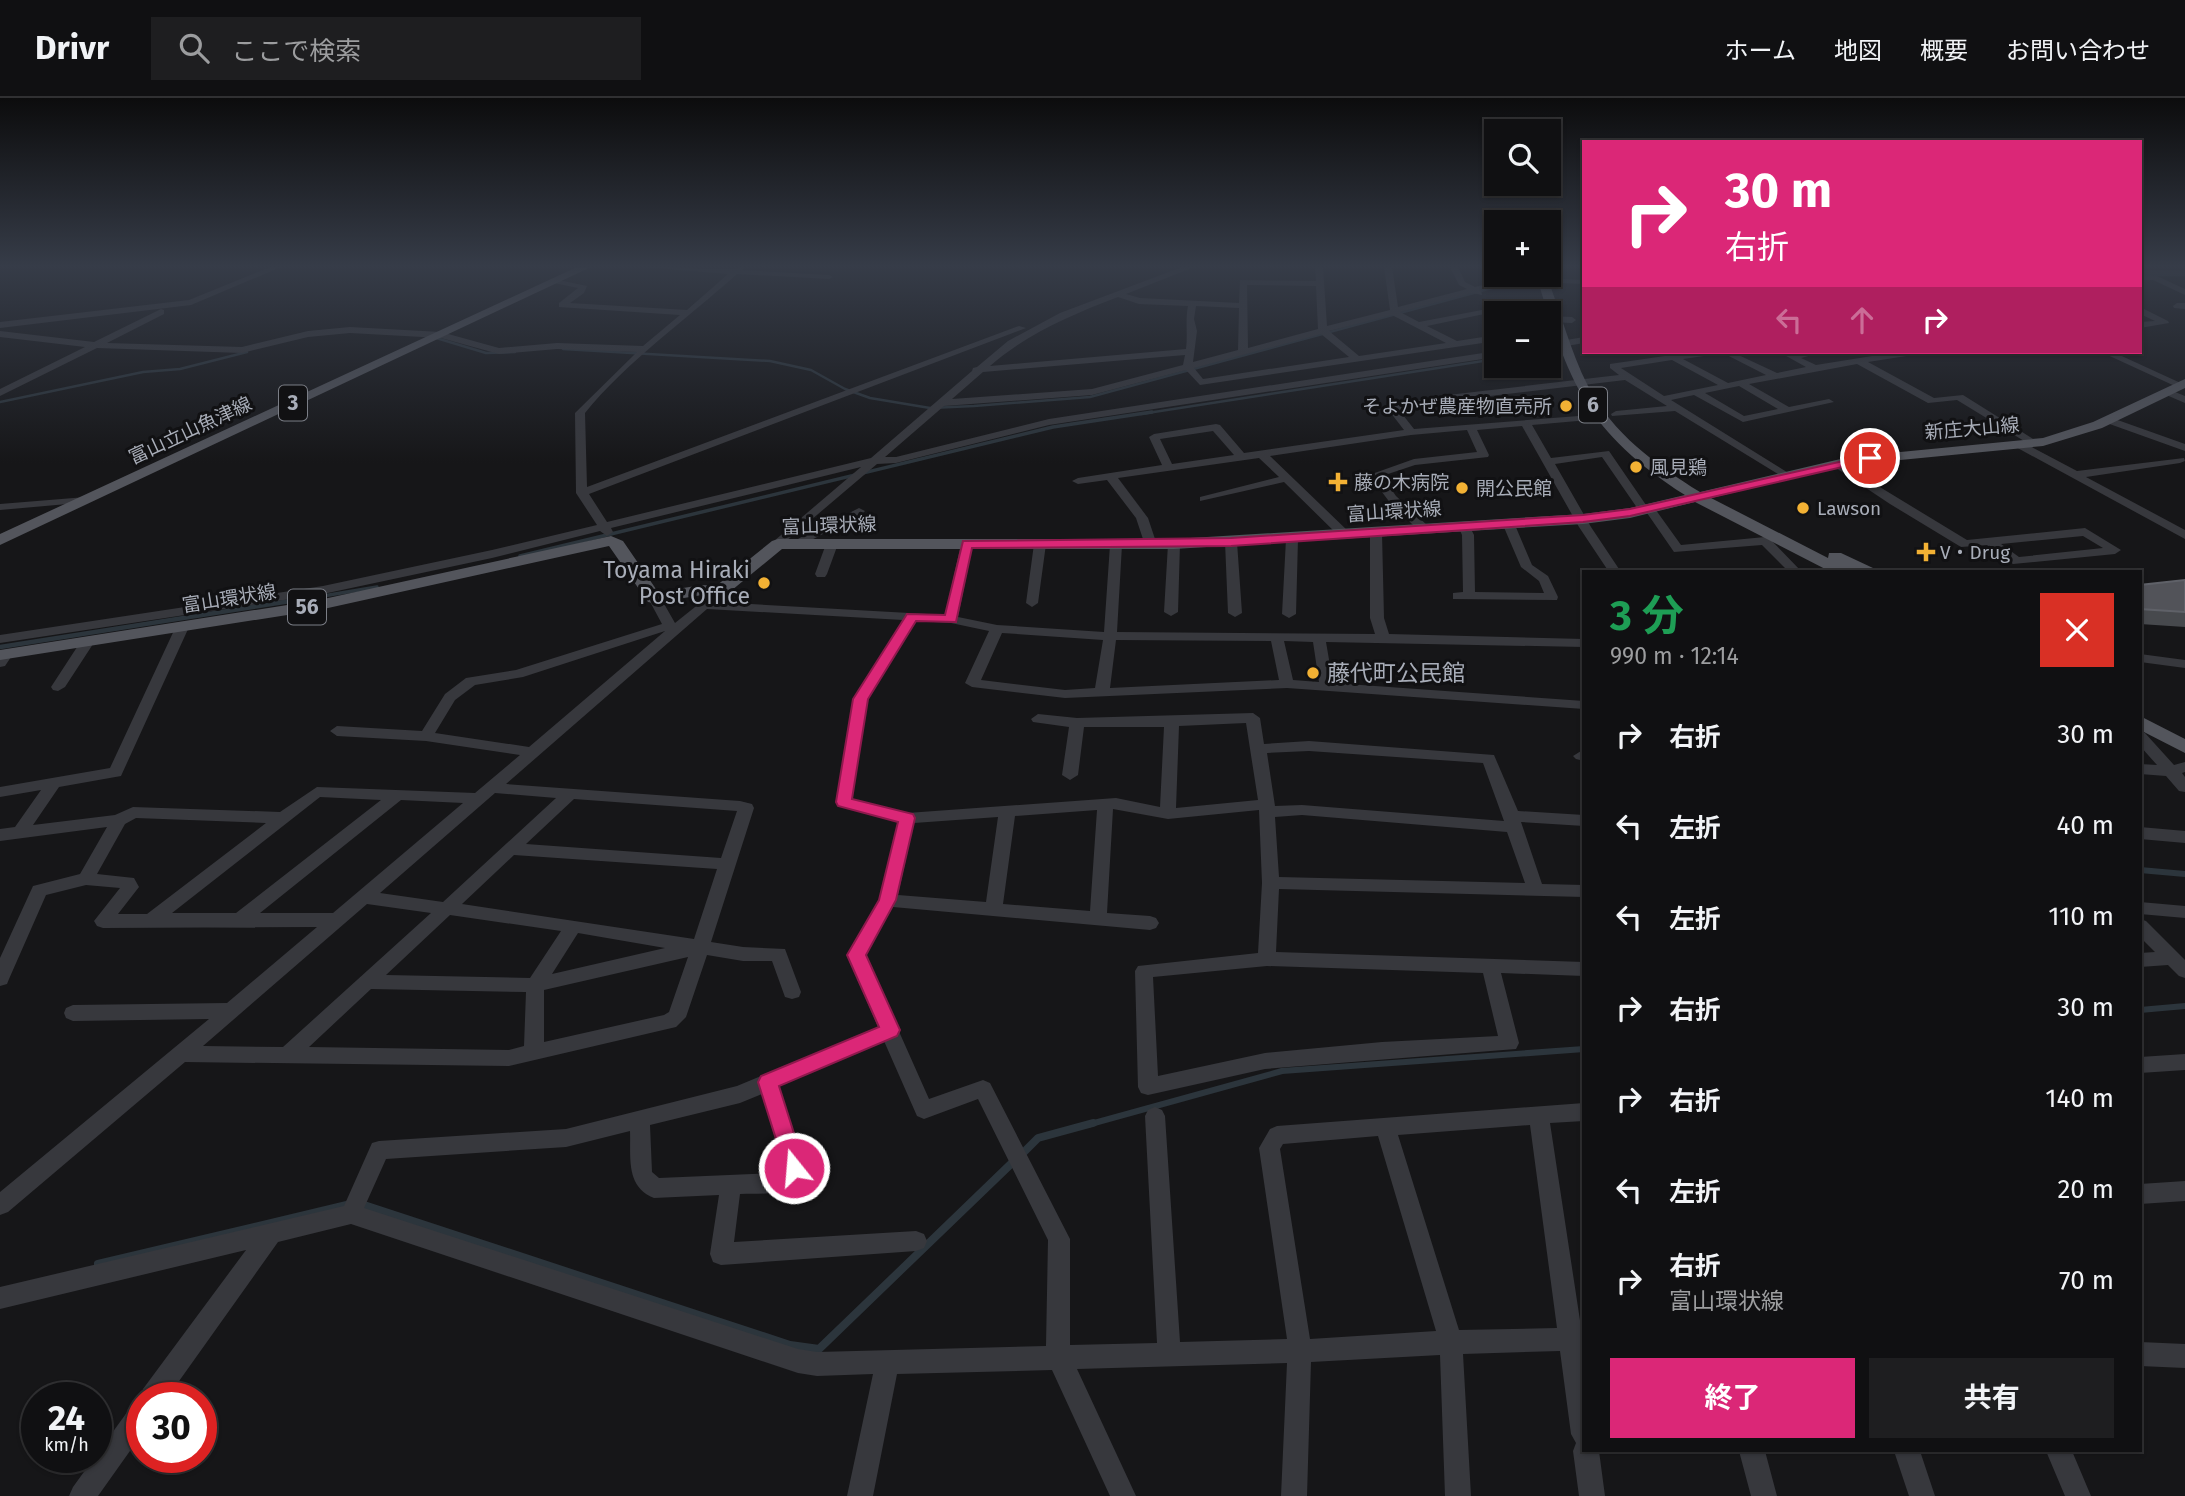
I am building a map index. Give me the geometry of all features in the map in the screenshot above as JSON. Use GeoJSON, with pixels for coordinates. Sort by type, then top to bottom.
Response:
{"type":"FeatureCollection","features":[{"type":"Feature","properties":{"kind":"main road","name":"富山立山魚津線"},"geometry":{"type":"LineString","coordinates":[[0,540],[447,332]]}},
{"type":"Feature","properties":{"kind":"main road","name":"6"},"geometry":{"type":"LineString","coordinates":[[1578,344],[1600,416],[1633,449],[1705,495],[1840,570]]}},
{"type":"Feature","properties":{"kind":"main road","name":"6"},"geometry":{"type":"LineString","coordinates":[[1589,378],[1616,414],[1658,456],[1705,495],[1863,570]]}},
{"type":"Feature","properties":{"kind":"main road","name":"新庄大山線"},"geometry":{"type":"LineString","coordinates":[[1705,495],[1837,464],[1890,455],[2025,443],[2062,437],[2108,420],[2183,384]]}},
{"type":"Feature","properties":{"kind":"main road","name":"富山環状線"},"geometry":{"type":"LineString","coordinates":[[720,591],[786,544],[1151,545],[1292,539],[1583,519],[1646,509],[1705,495]]}},
{"type":"Feature","properties":{"kind":"main road","name":"富山環状線"},"geometry":{"type":"LineString","coordinates":[[1,653],[387,592],[607,534]]}},
{"type":"Feature","properties":{"kind":"main road"},"geometry":{"type":"LineString","coordinates":[[607,534],[617,544],[653,598],[702,590],[720,591]]}},
{"type":"Feature","properties":{"kind":"main road"},"geometry":{"type":"LineString","coordinates":[[2142,709],[2185,732]]}},
{"type":"Feature","properties":{"kind":"main road"},"geometry":{"type":"LineString","coordinates":[[2142,723],[2185,747]]}},
{"type":"Feature","properties":{"kind":"street"},"geometry":{"type":"LineString","coordinates":[[0,393],[121,332]]}},
{"type":"Feature","properties":{"kind":"street"},"geometry":{"type":"LineString","coordinates":[[0,334],[95,345],[243,350],[325,332]]}},
{"type":"Feature","properties":{"kind":"street"},"geometry":{"type":"LineString","coordinates":[[365,332],[441,335],[499,351],[557,345],[644,349]]}},
{"type":"Feature","properties":{"kind":"street"},"geometry":{"type":"LineString","coordinates":[[607,534],[582,493],[580,413],[644,349],[665,332]]}},
{"type":"Feature","properties":{"kind":"street"},"geometry":{"type":"LineString","coordinates":[[582,493],[1009,332]]}},
{"type":"Feature","properties":{"kind":"street"},"geometry":{"type":"LineString","coordinates":[[786,544],[842,487],[976,370],[1030,332]]}},
{"type":"Feature","properties":{"kind":"street"},"geometry":{"type":"LineString","coordinates":[[1190,332],[1188,366],[1200,382],[1484,340]]}},
{"type":"Feature","properties":{"kind":"street"},"geometry":{"type":"LineString","coordinates":[[1243,332],[1243,351]]}},
{"type":"Feature","properties":{"kind":"street"},"geometry":{"type":"LineString","coordinates":[[939,403],[1092,392],[1318,332]]}},
{"type":"Feature","properties":{"kind":"street"},"geometry":{"type":"LineString","coordinates":[[1325,332],[1356,358]]}},
{"type":"Feature","properties":{"kind":"street"},"geometry":{"type":"LineString","coordinates":[[1331,337],[1348,332]]}},
{"type":"Feature","properties":{"kind":"street"},"geometry":{"type":"LineString","coordinates":[[1431,332],[1475,357]]}},
{"type":"Feature","properties":{"kind":"street"},"geometry":{"type":"LineString","coordinates":[[976,370],[1189,352]]}},
{"type":"Feature","properties":{"kind":"street"},"geometry":{"type":"LineString","coordinates":[[1696,354],[1609,364],[1677,408],[1726,423],[1829,402]]}},
{"type":"Feature","properties":{"kind":"street"},"geometry":{"type":"LineString","coordinates":[[1729,354],[1776,376]]}},
{"type":"Feature","properties":{"kind":"street"},"geometry":{"type":"LineString","coordinates":[[1788,354],[1815,368]]}},
{"type":"Feature","properties":{"kind":"street"},"geometry":{"type":"LineString","coordinates":[[1662,399],[1815,368],[1901,354]]}},
{"type":"Feature","properties":{"kind":"street"},"geometry":{"type":"LineString","coordinates":[[2111,354],[2183,384]]}},
{"type":"Feature","properties":{"kind":"street"},"geometry":{"type":"LineString","coordinates":[[2132,354],[2155,369],[2149,369]]}},
{"type":"Feature","properties":{"kind":"street"},"geometry":{"type":"LineString","coordinates":[[1,653],[607,534],[872,461],[896,460],[1049,422],[1484,356]]}},
{"type":"Feature","properties":{"kind":"street"},"geometry":{"type":"LineString","coordinates":[[1673,357],[1727,386]]}},
{"type":"Feature","properties":{"kind":"street"},"geometry":{"type":"LineString","coordinates":[[1859,361],[1932,401],[1959,397],[2075,475],[2185,535]]}},
{"type":"Feature","properties":{"kind":"street"},"geometry":{"type":"LineString","coordinates":[[1412,432],[1392,408],[1589,378],[1627,377]]}},
{"type":"Feature","properties":{"kind":"street"},"geometry":{"type":"LineString","coordinates":[[1740,383],[1787,410]]}},
{"type":"Feature","properties":{"kind":"street"},"geometry":{"type":"LineString","coordinates":[[1695,392],[1786,476]]}},
{"type":"Feature","properties":{"kind":"street"},"geometry":{"type":"LineString","coordinates":[[2167,392],[2185,400]]}},
{"type":"Feature","properties":{"kind":"street"},"geometry":{"type":"LineString","coordinates":[[1616,414],[1677,408]]}},
{"type":"Feature","properties":{"kind":"street"},"geometry":{"type":"LineString","coordinates":[[1078,481],[1412,432],[1600,416]]}},
{"type":"Feature","properties":{"kind":"street"},"geometry":{"type":"LineString","coordinates":[[2108,420],[2185,448]]}},
{"type":"Feature","properties":{"kind":"street"},"geometry":{"type":"LineString","coordinates":[[1526,424],[1583,519],[1585,527],[1614,570]]}},
{"type":"Feature","properties":{"kind":"street"},"geometry":{"type":"LineString","coordinates":[[1170,468],[1154,438],[1216,427],[1241,457]]}},
{"type":"Feature","properties":{"kind":"street"},"geometry":{"type":"LineString","coordinates":[[1425,530],[1392,498],[1375,475],[1414,462],[1484,455],[1471,428]]}},
{"type":"Feature","properties":{"kind":"street"},"geometry":{"type":"LineString","coordinates":[[1549,462],[1605,453],[1678,549],[1765,541],[1794,570]]}},
{"type":"Feature","properties":{"kind":"street"},"geometry":{"type":"LineString","coordinates":[[1262,454],[1345,535]]}},
{"type":"Feature","properties":{"kind":"street"},"geometry":{"type":"LineString","coordinates":[[2075,475],[2183,460]]}},
{"type":"Feature","properties":{"kind":"street"},"geometry":{"type":"LineString","coordinates":[[1837,464],[1965,544],[1989,541],[2085,531],[2115,550],[2017,561],[1989,541]]}},
{"type":"Feature","properties":{"kind":"street"},"geometry":{"type":"LineString","coordinates":[[1110,476],[1142,518],[1151,545]]}},
{"type":"Feature","properties":{"kind":"street"},"geometry":{"type":"LineString","coordinates":[[1204,499],[1287,478]]}},
{"type":"Feature","properties":{"kind":"street"},"geometry":{"type":"LineString","coordinates":[[0,507],[86,500]]}},
{"type":"Feature","properties":{"kind":"street"},"geometry":{"type":"LineString","coordinates":[[786,544],[859,511]]}},
{"type":"Feature","properties":{"kind":"street"},"geometry":{"type":"LineString","coordinates":[[1465,528],[1468,535],[1463,596],[1552,597],[1544,579],[1527,567],[1508,525]]}},
{"type":"Feature","properties":{"kind":"street"},"geometry":{"type":"LineString","coordinates":[[1376,533],[1377,618],[1383,638]]}},
{"type":"Feature","properties":{"kind":"street"},"geometry":{"type":"LineString","coordinates":[[1289,614],[1292,539]]}},
{"type":"Feature","properties":{"kind":"street"},"geometry":{"type":"LineString","coordinates":[[1231,542],[1235,612]]}},
{"type":"Feature","properties":{"kind":"street"},"geometry":{"type":"LineString","coordinates":[[821,574],[832,544]]}},
{"type":"Feature","properties":{"kind":"street"},"geometry":{"type":"LineString","coordinates":[[951,619],[967,544]]}},
{"type":"Feature","properties":{"kind":"street"},"geometry":{"type":"LineString","coordinates":[[1032,603],[1040,544]]}},
{"type":"Feature","properties":{"kind":"street"},"geometry":{"type":"LineString","coordinates":[[1171,612],[1174,544]]}},
{"type":"Feature","properties":{"kind":"street"},"geometry":{"type":"LineString","coordinates":[[1102,691],[1110,636],[1116,545]]}},
{"type":"Feature","properties":{"kind":"street"},"geometry":{"type":"LineString","coordinates":[[0,1205],[338,920],[533,752],[670,629],[720,591]]}},
{"type":"Feature","properties":{"kind":"street"},"geometry":{"type":"LineString","coordinates":[[653,598],[670,629]]}},
{"type":"Feature","properties":{"kind":"street"},"geometry":{"type":"LineString","coordinates":[[704,605],[951,619],[997,629],[1110,636],[1582,643]]}},
{"type":"Feature","properties":{"kind":"street"},"geometry":{"type":"LineString","coordinates":[[912,617],[860,699],[844,802],[907,818],[1116,803],[1168,814],[1267,808],[1512,821],[1582,821]]}},
{"type":"Feature","properties":{"kind":"street"},"geometry":{"type":"LineString","coordinates":[[0,792],[116,772],[182,626]]}},
{"type":"Feature","properties":{"kind":"street"},"geometry":{"type":"LineString","coordinates":[[426,736],[450,697],[471,681],[518,674],[670,629]]}},
{"type":"Feature","properties":{"kind":"street"},"geometry":{"type":"LineString","coordinates":[[997,629],[972,683],[1065,694],[1287,684],[1326,685],[1582,705]]}},
{"type":"Feature","properties":{"kind":"street"},"geometry":{"type":"LineString","coordinates":[[1278,638],[1287,684]]}},
{"type":"Feature","properties":{"kind":"street"},"geometry":{"type":"LineString","coordinates":[[1319,638],[1326,685]]}},
{"type":"Feature","properties":{"kind":"street"},"geometry":{"type":"LineString","coordinates":[[58,687],[88,641]]}},
{"type":"Feature","properties":{"kind":"street"},"geometry":{"type":"LineString","coordinates":[[2142,658],[2185,664]]}},
{"type":"Feature","properties":{"kind":"street"},"geometry":{"type":"LineString","coordinates":[[1038,719],[1077,723],[1253,718],[1267,808],[1271,883],[1267,958]]}},
{"type":"Feature","properties":{"kind":"street"},"geometry":{"type":"LineString","coordinates":[[1168,814],[1172,722]]}},
{"type":"Feature","properties":{"kind":"street"},"geometry":{"type":"LineString","coordinates":[[1070,775],[1077,723]]}},
{"type":"Feature","properties":{"kind":"street"},"geometry":{"type":"LineString","coordinates":[[337,731],[426,736],[533,752]]}},
{"type":"Feature","properties":{"kind":"street"},"geometry":{"type":"LineString","coordinates":[[2142,738],[2178,769],[2185,787]]}},
{"type":"Feature","properties":{"kind":"street"},"geometry":{"type":"LineString","coordinates":[[1259,748],[1308,746],[1489,758],[1536,890]]}},
{"type":"Feature","properties":{"kind":"street"},"geometry":{"type":"LineString","coordinates":[[2142,769],[2178,769]]}},
{"type":"Feature","properties":{"kind":"street"},"geometry":{"type":"LineString","coordinates":[[21,831],[55,781]]}},
{"type":"Feature","properties":{"kind":"street"},"geometry":{"type":"LineString","coordinates":[[151,920],[317,792],[397,795],[570,794],[746,808],[677,1017],[669,1022],[509,1058],[181,1054]]}},
{"type":"Feature","properties":{"kind":"street"},"geometry":{"type":"LineString","coordinates":[[288,1055],[570,794]]}},
{"type":"Feature","properties":{"kind":"street"},"geometry":{"type":"LineString","coordinates":[[241,919],[397,795]]}},
{"type":"Feature","properties":{"kind":"street"},"geometry":{"type":"LineString","coordinates":[[1098,918],[1105,804]]}},
{"type":"Feature","properties":{"kind":"street"},"geometry":{"type":"LineString","coordinates":[[994,909],[1007,812]]}},
{"type":"Feature","properties":{"kind":"street"},"geometry":{"type":"LineString","coordinates":[[0,835],[119,820],[133,813],[283,818]]}},
{"type":"Feature","properties":{"kind":"street"},"geometry":{"type":"LineString","coordinates":[[907,818],[887,900],[856,955],[924,1110],[983,1089],[1059,1239],[1058,1356],[1123,1496]]}},
{"type":"Feature","properties":{"kind":"street"},"geometry":{"type":"LineString","coordinates":[[86,879],[119,820]]}},
{"type":"Feature","properties":{"kind":"street"},"geometry":{"type":"LineString","coordinates":[[2142,833],[2185,837]]}},
{"type":"Feature","properties":{"kind":"street"},"geometry":{"type":"LineString","coordinates":[[511,849],[728,864]]}},
{"type":"Feature","properties":{"kind":"street"},"geometry":{"type":"LineString","coordinates":[[0,979],[39,890],[86,879],[128,882],[130,887],[103,921],[338,920]]}},
{"type":"Feature","properties":{"kind":"street"},"geometry":{"type":"LineString","coordinates":[[1271,883],[1582,891]]}},
{"type":"Feature","properties":{"kind":"street"},"geometry":{"type":"LineString","coordinates":[[364,897],[573,926],[743,954],[779,954],[792,992]]}},
{"type":"Feature","properties":{"kind":"street"},"geometry":{"type":"LineString","coordinates":[[887,900],[1150,923]]}},
{"type":"Feature","properties":{"kind":"street"},"geometry":{"type":"LineString","coordinates":[[2142,908],[2185,912]]}},
{"type":"Feature","properties":{"kind":"street"},"geometry":{"type":"LineString","coordinates":[[534,1053],[535,985],[573,926]]}},
{"type":"Feature","properties":{"kind":"street"},"geometry":{"type":"LineString","coordinates":[[2142,928],[2179,965]]}},
{"type":"Feature","properties":{"kind":"street"},"geometry":{"type":"LineString","coordinates":[[368,982],[535,985],[700,947]]}},
{"type":"Feature","properties":{"kind":"street"},"geometry":{"type":"LineString","coordinates":[[1490,965],[1508,1043],[1382,1050],[1265,1061],[1148,1087],[1144,971],[1267,958],[1490,965],[1582,969]]}},
{"type":"Feature","properties":{"kind":"street"},"geometry":{"type":"LineString","coordinates":[[2142,960],[2179,965]]}},
{"type":"Feature","properties":{"kind":"street"},"geometry":{"type":"LineString","coordinates":[[73,1013],[231,1011]]}},
{"type":"Feature","properties":{"kind":"street"},"geometry":{"type":"LineString","coordinates":[[351,1214],[379,1150],[565,1138],[740,1094],[890,1030]]}},
{"type":"Feature","properties":{"kind":"street"},"geometry":{"type":"LineString","coordinates":[[2142,1065],[2185,1062]]}},
{"type":"Feature","properties":{"kind":"street"},"geometry":{"type":"LineString","coordinates":[[640,1119],[642,1177],[654,1188],[779,1183],[794,1168],[768,1082]]}},
{"type":"Feature","properties":{"kind":"street"},"geometry":{"type":"LineString","coordinates":[[1294,1496],[1300,1350],[1269,1148],[1277,1135],[1582,1112]]}},
{"type":"Feature","properties":{"kind":"street"},"geometry":{"type":"LineString","coordinates":[[1539,1115],[1577,1338],[1582,1407]]}},
{"type":"Feature","properties":{"kind":"street"},"geometry":{"type":"LineString","coordinates":[[1155,1116],[1169,1353]]}},
{"type":"Feature","properties":{"kind":"street"},"geometry":{"type":"LineString","coordinates":[[1385,1127],[1451,1342],[1458,1496]]}},
{"type":"Feature","properties":{"kind":"street"},"geometry":{"type":"LineString","coordinates":[[731,1185],[721,1254],[916,1241]]}},
{"type":"Feature","properties":{"kind":"street"},"geometry":{"type":"LineString","coordinates":[[2142,1194],[2185,1191]]}},
{"type":"Feature","properties":{"kind":"street"},"geometry":{"type":"LineString","coordinates":[[0,1298],[351,1214],[798,1361],[817,1364],[1364,1349],[1451,1342],[1577,1338]]}},
{"type":"Feature","properties":{"kind":"street"},"geometry":{"type":"LineString","coordinates":[[164,1382],[270,1235]]}},
{"type":"Feature","properties":{"kind":"street"},"geometry":{"type":"LineString","coordinates":[[2142,1354],[2185,1356]]}},
{"type":"Feature","properties":{"kind":"street"},"geometry":{"type":"LineString","coordinates":[[860,1496],[888,1361]]}},
{"type":"Feature","properties":{"kind":"street"},"geometry":{"type":"LineString","coordinates":[[82,1496],[126,1435]]}},
{"type":"Feature","properties":{"kind":"street"},"geometry":{"type":"LineString","coordinates":[[1586,1452],[1592,1496]]}},
{"type":"Feature","properties":{"kind":"street"},"geometry":{"type":"LineString","coordinates":[[1752,1452],[1764,1496]]}},
{"type":"Feature","properties":{"kind":"street"},"geometry":{"type":"LineString","coordinates":[[1907,1452],[1922,1496]]}},
{"type":"Feature","properties":{"kind":"street"},"geometry":{"type":"LineString","coordinates":[[2059,1452],[2078,1496]]}},
{"type":"Feature","properties":{"kind":"building"},"geometry":{"type":"Polygon","coordinates":[[[2185,580],[2185,612],[2142,609],[2142,585],[2185,580]]]}},
{"type":"Feature","properties":{"kind":"waterway"},"geometry":{"type":"LineString","coordinates":[[563,349],[770,361],[811,370],[845,389],[870,398],[930,408],[1090,397],[1329,332]]}},
{"type":"Feature","properties":{"kind":"waterway"},"geometry":{"type":"LineString","coordinates":[[433,337],[486,353],[515,352]]}},
{"type":"Feature","properties":{"kind":"waterway"},"geometry":{"type":"LineString","coordinates":[[0,402],[143,372],[180,369],[247,352]]}},
{"type":"Feature","properties":{"kind":"waterway"},"geometry":{"type":"LineString","coordinates":[[1141,414],[1484,361]]}},
{"type":"Feature","properties":{"kind":"waterway"},"geometry":{"type":"LineString","coordinates":[[520,556],[1053,427],[1152,412]]}},
{"type":"Feature","properties":{"kind":"waterway"},"geometry":{"type":"LineString","coordinates":[[311,598],[377,587]]}},
{"type":"Feature","properties":{"kind":"waterway"},"geometry":{"type":"LineString","coordinates":[[0,647],[322,596]]}},
{"type":"Feature","properties":{"kind":"waterway"},"geometry":{"type":"LineString","coordinates":[[2142,870],[2185,874]]}},
{"type":"Feature","properties":{"kind":"waterway"},"geometry":{"type":"LineString","coordinates":[[2142,1010],[2185,1006]]}},
{"type":"Feature","properties":{"kind":"waterway"},"geometry":{"type":"LineString","coordinates":[[1087,1125],[1282,1071],[1582,1049]]}},
{"type":"Feature","properties":{"kind":"waterway"},"geometry":{"type":"LineString","coordinates":[[1022,1154],[1038,1138],[1093,1123]]}},
{"type":"Feature","properties":{"kind":"waterway"},"geometry":{"type":"LineString","coordinates":[[361,1204],[790,1345],[819,1349],[1015,1160]]}},
{"type":"Feature","properties":{"kind":"waterway"},"geometry":{"type":"LineString","coordinates":[[98,1264],[351,1204]]}},
{"type":"Feature","properties":{"kind":"place","name":"そよかぜ農産物直売所"},"geometry":{"type":"Point","coordinates":[1566,406]}},
{"type":"Feature","properties":{"kind":"place","name":"風見鶏"},"geometry":{"type":"Point","coordinates":[1636,467]}},
{"type":"Feature","properties":{"kind":"place","name":"藤の木病院"},"geometry":{"type":"Point","coordinates":[1338,482]}},
{"type":"Feature","properties":{"kind":"place","name":"開公民館"},"geometry":{"type":"Point","coordinates":[1462,488]}},
{"type":"Feature","properties":{"kind":"place","name":"Lawson"},"geometry":{"type":"Point","coordinates":[1803,508]}},
{"type":"Feature","properties":{"kind":"place","name":"V・Drug"},"geometry":{"type":"Point","coordinates":[1926,552]}},
{"type":"Feature","properties":{"kind":"place","name":"Toyama Hiraki Post Office"},"geometry":{"type":"Point","coordinates":[764,583]}},
{"type":"Feature","properties":{"kind":"place","name":"藤代町公民館"},"geometry":{"type":"Point","coordinates":[1313,673]}},
{"type":"Feature","properties":{"kind":"route"},"geometry":{"type":"LineString","coordinates":[[794,1168],[768,1082],[890,1030],[856,955],[887,900],[907,818],[844,802],[860,699],[912,617],[951,619],[967,544],[1151,545],[1231,542],[1583,519],[1630,513],[1870,458]]}}]}
